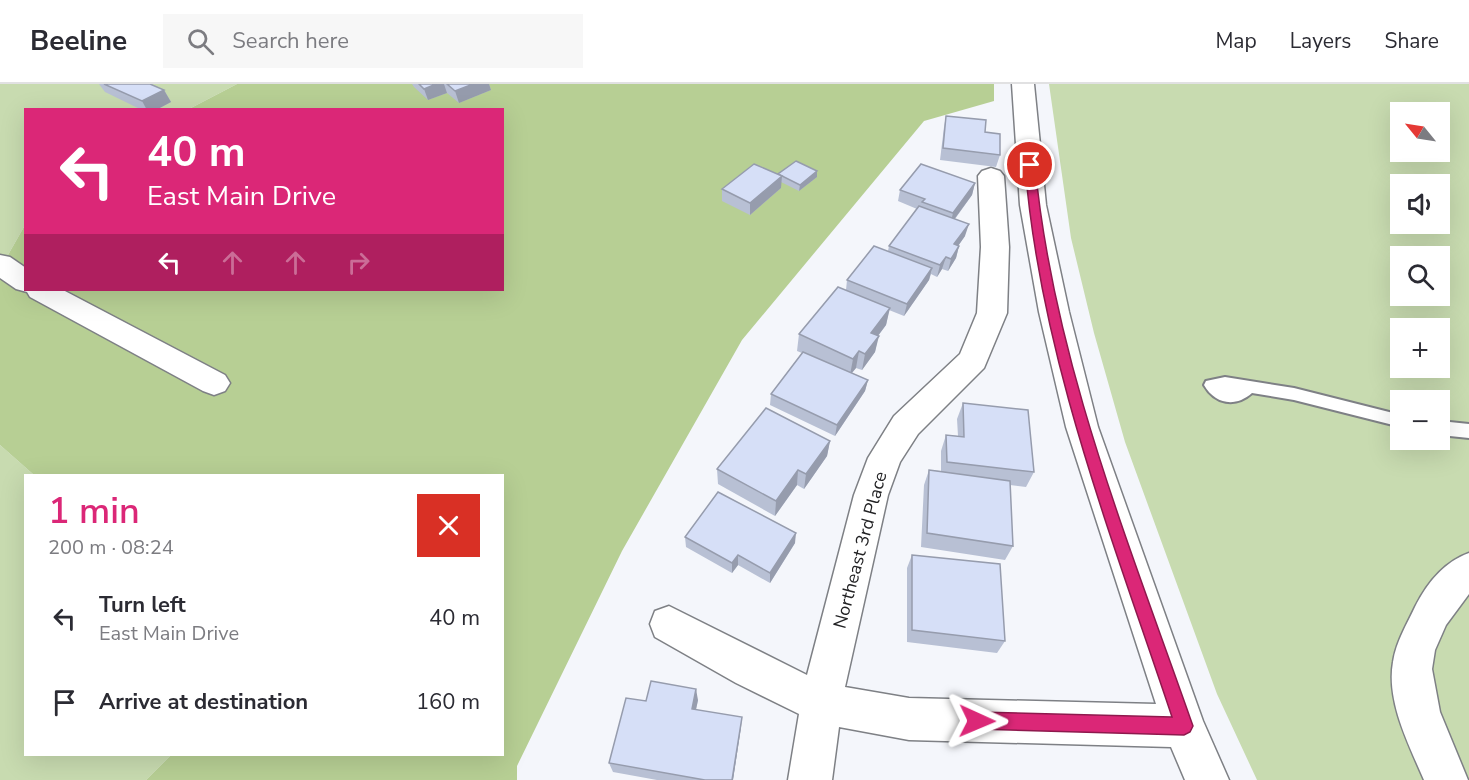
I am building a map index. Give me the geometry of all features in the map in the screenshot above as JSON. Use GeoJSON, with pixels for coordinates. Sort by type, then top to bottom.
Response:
{"type":"FeatureCollection","features":[{"type":"Feature","properties":{"kind":"street"},"geometry":{"type":"LineString","coordinates":[[1023,84],[1034,205],[1054,312],[1082,427],[1184,726],[1207,780]]}},
{"type":"Feature","properties":{"kind":"street","name":"Northeast 3rd Place"},"geometry":{"type":"LineString","coordinates":[[810,780],[821,703],[871,495],[885,458],[906,424],[974,360],[992,313],[995,247],[991,176]]}},
{"type":"Feature","properties":{"kind":"street"},"geometry":{"type":"LineString","coordinates":[[0,264],[24,281]]}},
{"type":"Feature","properties":{"kind":"street"},"geometry":{"type":"LineString","coordinates":[[42,291],[214,382]]}},
{"type":"Feature","properties":{"kind":"street"},"geometry":{"type":"LineString","coordinates":[[1446,780],[1422,722],[1412,668],[1419,641],[1436,605],[1456,580],[1469,570]]}},
{"type":"Feature","properties":{"kind":"street"},"geometry":{"type":"LineString","coordinates":[[669,624],[750,669],[821,703],[909,719],[1184,726]]}},
{"type":"Feature","properties":{"kind":"lane"},"geometry":{"type":"LineString","coordinates":[[1248,387],[1294,394],[1390,418]]}},
{"type":"Feature","properties":{"kind":"lane"},"geometry":{"type":"LineString","coordinates":[[1450,429],[1469,431]]}},
{"type":"Feature","properties":{"kind":"green space"},"geometry":{"type":"Polygon","coordinates":[[[0,84],[237,84],[191,108],[24,108],[24,227],[0,269],[0,84]]]}},
{"type":"Feature","properties":{"kind":"green space"},"geometry":{"type":"Polygon","coordinates":[[[237,84],[994,84],[994,101],[924,121],[742,340],[622,551],[517,766],[517,780],[146,780],[170,756],[504,756],[504,474],[33,474],[0,445],[0,269],[24,227],[24,291],[504,291],[504,108],[191,108],[237,84]]]}},
{"type":"Feature","properties":{"kind":"green space"},"geometry":{"type":"Polygon","coordinates":[[[1049,84],[1469,84],[1469,780],[1257,780],[1217,694],[1125,442],[1094,333],[1071,238],[1049,84]]]}},
{"type":"Feature","properties":{"kind":"green space"},"geometry":{"type":"Polygon","coordinates":[[[0,445],[33,474],[24,474],[24,756],[170,756],[146,780],[0,780],[0,445]]]}},
{"type":"Feature","properties":{"kind":"building"},"geometry":{"type":"Polygon","coordinates":[[[104,84],[150,84],[164,90],[142,101],[104,84]]]}},
{"type":"Feature","properties":{"kind":"building"},"geometry":{"type":"Polygon","coordinates":[[[419,84],[436,84],[424,89],[419,84]]]}},
{"type":"Feature","properties":{"kind":"building"},"geometry":{"type":"Polygon","coordinates":[[[447,84],[473,84],[455,91],[447,84]]]}},
{"type":"Feature","properties":{"kind":"building"},"geometry":{"type":"Polygon","coordinates":[[[946,116],[986,120],[985,132],[1000,134],[1000,155],[943,148],[946,116]]]}},
{"type":"Feature","properties":{"kind":"building"},"geometry":{"type":"Polygon","coordinates":[[[796,161],[817,171],[800,185],[778,174],[796,161]]]}},
{"type":"Feature","properties":{"kind":"building"},"geometry":{"type":"Polygon","coordinates":[[[754,164],[782,176],[750,203],[722,189],[754,164]]]}},
{"type":"Feature","properties":{"kind":"building"},"geometry":{"type":"Polygon","coordinates":[[[921,164],[975,183],[953,213],[922,202],[925,199],[900,190],[921,164]]]}},
{"type":"Feature","properties":{"kind":"building"},"geometry":{"type":"Polygon","coordinates":[[[919,206],[969,224],[954,244],[959,246],[951,259],[946,257],[940,265],[889,246],[919,206]]]}},
{"type":"Feature","properties":{"kind":"building"},"geometry":{"type":"Polygon","coordinates":[[[874,246],[932,268],[907,304],[847,280],[874,246]]]}},
{"type":"Feature","properties":{"kind":"building"},"geometry":{"type":"Polygon","coordinates":[[[838,287],[890,308],[871,333],[879,336],[865,354],[859,351],[853,359],[799,334],[838,287]]]}},
{"type":"Feature","properties":{"kind":"building"},"geometry":{"type":"Polygon","coordinates":[[[803,352],[868,380],[837,425],[771,394],[803,352]]]}},
{"type":"Feature","properties":{"kind":"building"},"geometry":{"type":"Polygon","coordinates":[[[963,403],[1028,410],[1034,472],[947,462],[946,435],[964,437],[963,403]]]}},
{"type":"Feature","properties":{"kind":"building"},"geometry":{"type":"Polygon","coordinates":[[[766,408],[830,441],[806,474],[798,470],[776,501],[717,469],[766,408]]]}},
{"type":"Feature","properties":{"kind":"building"},"geometry":{"type":"Polygon","coordinates":[[[929,470],[1010,481],[1013,546],[927,533],[929,470]]]}},
{"type":"Feature","properties":{"kind":"building"},"geometry":{"type":"Polygon","coordinates":[[[718,492],[796,533],[770,573],[738,555],[732,563],[685,537],[718,492]]]}},
{"type":"Feature","properties":{"kind":"building"},"geometry":{"type":"Polygon","coordinates":[[[912,555],[1000,564],[1005,641],[912,630],[912,555]]]}},
{"type":"Feature","properties":{"kind":"building"},"geometry":{"type":"Polygon","coordinates":[[[651,681],[696,689],[692,709],[742,717],[732,780],[705,780],[609,763],[626,698],[646,701],[651,681]]]}},
{"type":"Feature","properties":{"kind":"route"},"geometry":{"type":"LineString","coordinates":[[977,721],[1184,726],[1082,427],[1054,312],[1034,205],[1030,165]]}}]}
